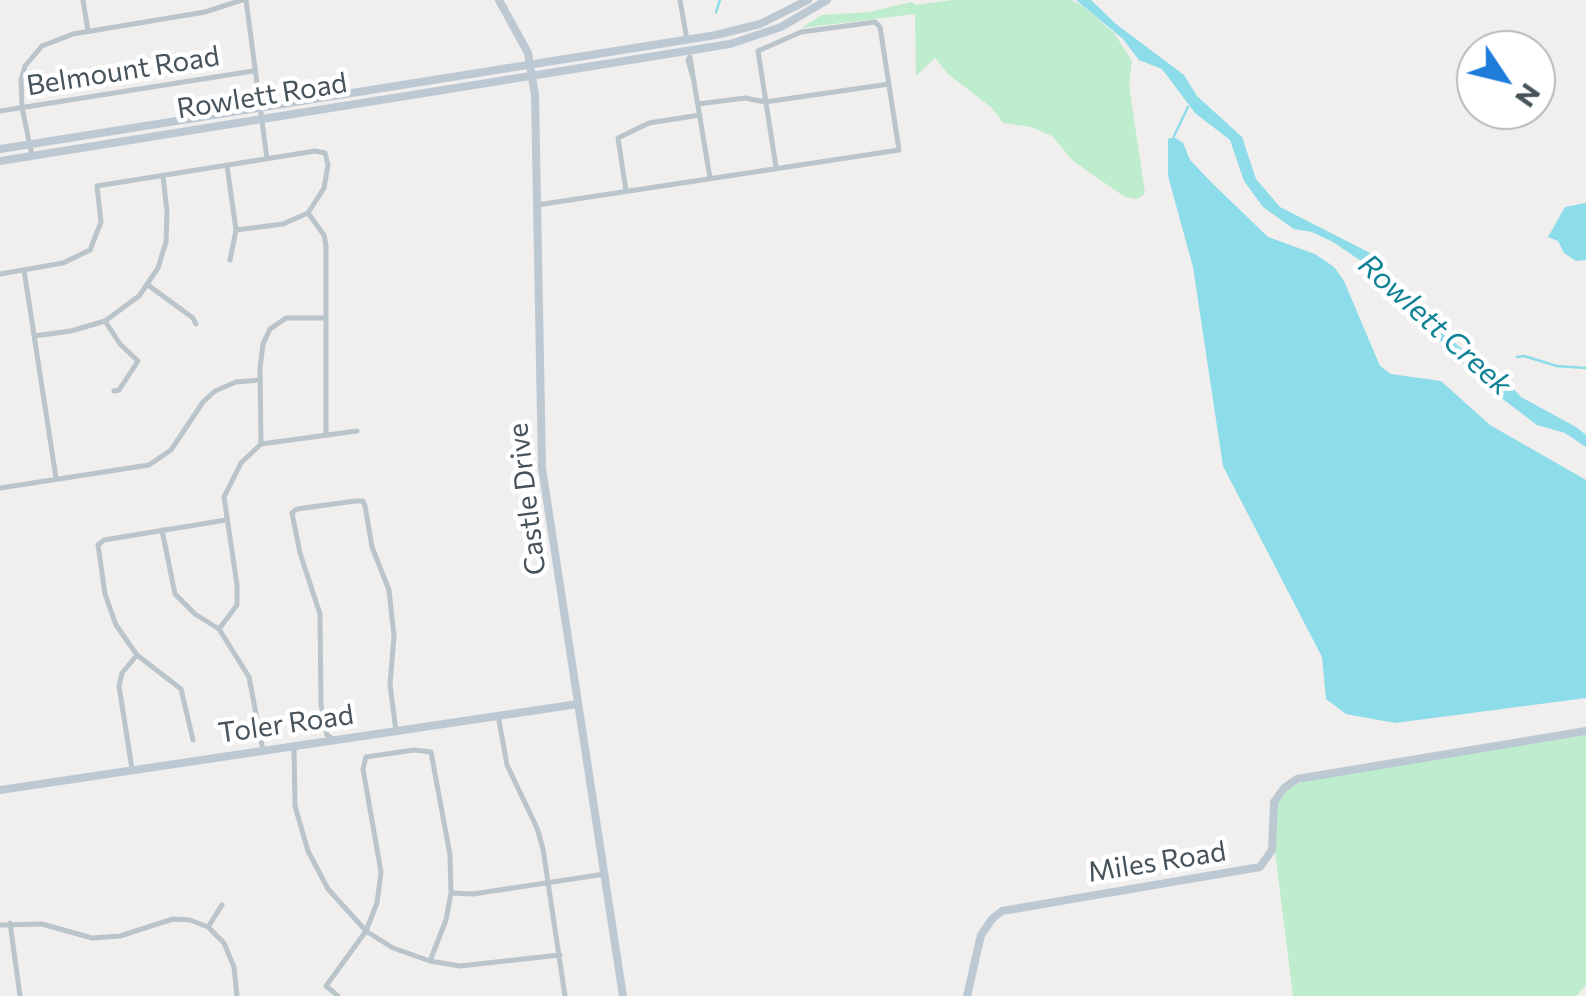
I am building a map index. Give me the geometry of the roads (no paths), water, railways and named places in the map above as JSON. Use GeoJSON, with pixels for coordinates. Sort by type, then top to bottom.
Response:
{"type":"FeatureCollection","features":[{"type":"Feature","properties":{"kind":"street"},"geometry":{"type":"LineString","coordinates":[[83,0],[88,31]]}},
{"type":"Feature","properties":{"kind":"street"},"geometry":{"type":"LineString","coordinates":[[32,156],[21,80],[35,52],[59,38],[204,12],[244,0],[267,159]]}},
{"type":"Feature","properties":{"kind":"street","name":"Castle Drive"},"geometry":{"type":"LineString","coordinates":[[500,0],[528,53],[531,70],[538,129],[542,468],[624,996]]}},
{"type":"Feature","properties":{"kind":"street"},"geometry":{"type":"LineString","coordinates":[[646,57],[682,47],[687,40],[680,0]]}},
{"type":"Feature","properties":{"kind":"street"},"geometry":{"type":"LineString","coordinates":[[531,70],[760,24],[808,0]]}},
{"type":"Feature","properties":{"kind":"street"},"geometry":{"type":"LineString","coordinates":[[531,70],[690,54],[770,32],[827,0]]}},
{"type":"Feature","properties":{"kind":"street"},"geometry":{"type":"LineString","coordinates":[[538,205],[900,150],[880,26],[876,22],[801,32],[758,50],[776,167]]}},
{"type":"Feature","properties":{"kind":"street"},"geometry":{"type":"LineString","coordinates":[[690,54],[710,178]]}},
{"type":"Feature","properties":{"kind":"street","name":"Belmount Road"},"geometry":{"type":"LineString","coordinates":[[0,111],[253,70]]}},
{"type":"Feature","properties":{"kind":"street","name":"Rowlett Road"},"geometry":{"type":"LineString","coordinates":[[0,161],[260,114],[364,90],[531,70]]}},
{"type":"Feature","properties":{"kind":"street","name":"Rowlett Road"},"geometry":{"type":"LineString","coordinates":[[0,148],[365,102],[531,70]]}},
{"type":"Feature","properties":{"kind":"street"},"geometry":{"type":"LineString","coordinates":[[698,104],[745,98],[765,102],[889,84]]}},
{"type":"Feature","properties":{"kind":"street"},"geometry":{"type":"LineString","coordinates":[[364,90],[365,102]]}},
{"type":"Feature","properties":{"kind":"street"},"geometry":{"type":"LineString","coordinates":[[626,192],[618,138],[649,123],[700,115]]}},
{"type":"Feature","properties":{"kind":"street"},"geometry":{"type":"LineString","coordinates":[[0,274],[72,261],[90,250],[101,222],[98,186],[315,151],[325,153],[328,165],[324,188],[308,213],[283,224],[236,230]]}},
{"type":"Feature","properties":{"kind":"street"},"geometry":{"type":"LineString","coordinates":[[227,166],[236,230],[230,260]]}},
{"type":"Feature","properties":{"kind":"street"},"geometry":{"type":"LineString","coordinates":[[34,336],[106,321],[131,304],[148,285],[166,242],[168,212],[163,175]]}},
{"type":"Feature","properties":{"kind":"street"},"geometry":{"type":"LineString","coordinates":[[308,213],[326,240],[326,435]]}},
{"type":"Feature","properties":{"kind":"street"},"geometry":{"type":"LineString","coordinates":[[24,270],[56,478]]}},
{"type":"Feature","properties":{"kind":"street"},"geometry":{"type":"LineString","coordinates":[[148,285],[196,324]]}},
{"type":"Feature","properties":{"kind":"street"},"geometry":{"type":"LineString","coordinates":[[261,444],[263,344],[275,323],[286,318],[326,318]]}},
{"type":"Feature","properties":{"kind":"street"},"geometry":{"type":"LineString","coordinates":[[106,321],[120,344],[138,361],[114,392]]}},
{"type":"Feature","properties":{"kind":"street"},"geometry":{"type":"LineString","coordinates":[[0,488],[158,461],[215,391],[236,382],[260,380]]}},
{"type":"Feature","properties":{"kind":"street"},"geometry":{"type":"LineString","coordinates":[[219,629],[234,612],[238,596],[224,496],[245,458],[261,444],[357,431]]}},
{"type":"Feature","properties":{"kind":"street"},"geometry":{"type":"LineString","coordinates":[[333,740],[326,735],[321,705],[320,614],[300,553],[293,510],[363,502],[372,547],[389,590],[394,636],[390,685],[396,731]]}},
{"type":"Feature","properties":{"kind":"street"},"geometry":{"type":"LineString","coordinates":[[193,740],[181,689],[137,654],[110,611],[98,542],[226,520]]}},
{"type":"Feature","properties":{"kind":"street"},"geometry":{"type":"LineString","coordinates":[[162,530],[175,594],[194,614],[219,629],[240,658],[251,682],[263,750]]}},
{"type":"Feature","properties":{"kind":"street"},"geometry":{"type":"LineString","coordinates":[[132,769],[118,696],[122,673],[137,654]]}},
{"type":"Feature","properties":{"kind":"street","name":"Toler Road"},"geometry":{"type":"LineString","coordinates":[[0,790],[578,704]]}},
{"type":"Feature","properties":{"kind":"street"},"geometry":{"type":"LineString","coordinates":[[498,715],[510,775],[537,828],[565,996]]}},
{"type":"Feature","properties":{"kind":"street","name":"Miles Road"},"geometry":{"type":"LineString","coordinates":[[966,996],[981,934],[1002,911],[1260,867],[1272,850],[1274,802],[1297,779],[1586,731]]}},
{"type":"Feature","properties":{"kind":"street"},"geometry":{"type":"LineString","coordinates":[[294,746],[295,806],[308,851],[328,889],[366,931],[393,948],[460,966],[560,955]]}},
{"type":"Feature","properties":{"kind":"street"},"geometry":{"type":"LineString","coordinates":[[338,996],[326,986],[366,931],[377,902],[381,872],[363,760],[414,750],[431,752],[450,855],[451,893],[446,920],[430,961]]}},
{"type":"Feature","properties":{"kind":"street"},"geometry":{"type":"LineString","coordinates":[[451,893],[472,894],[605,874]]}},
{"type":"Feature","properties":{"kind":"street"},"geometry":{"type":"LineString","coordinates":[[208,928],[222,905]]}},
{"type":"Feature","properties":{"kind":"street"},"geometry":{"type":"LineString","coordinates":[[0,925],[42,924],[92,938],[120,936],[173,918],[190,920],[208,928],[224,943],[234,967],[237,996]]}},
{"type":"Feature","properties":{"kind":"street"},"geometry":{"type":"LineString","coordinates":[[10,924],[20,996]]}},
{"type":"Feature","properties":{"kind":"water","name":"Rowlett Creek"},"geometry":{"type":"Polygon","coordinates":[[[1076,0],[1091,0],[1184,75],[1197,96],[1242,137],[1256,179],[1280,207],[1376,256],[1391,280],[1431,314],[1458,346],[1498,372],[1521,397],[1576,427],[1586,435],[1586,447],[1565,433],[1537,425],[1487,387],[1388,293],[1361,261],[1333,242],[1294,229],[1263,207],[1244,181],[1230,140],[1195,113],[1162,69],[1139,60],[1123,39],[1076,0]]]}},
{"type":"Feature","properties":{"kind":"water"},"geometry":{"type":"Polygon","coordinates":[[[1174,137],[1183,143],[1190,160],[1268,237],[1315,254],[1334,267],[1344,281],[1380,366],[1391,374],[1441,381],[1490,425],[1586,480],[1586,698],[1395,723],[1346,714],[1326,699],[1322,657],[1223,466],[1193,267],[1168,176],[1168,139],[1174,137]]]}},
{"type":"Feature","properties":{"kind":"water"},"geometry":{"type":"Polygon","coordinates":[[[1586,203],[1586,260],[1576,261],[1564,253],[1558,241],[1548,237],[1565,207],[1586,203]]]}},
{"type":"Feature","properties":{"kind":"waterway"},"geometry":{"type":"LineString","coordinates":[[716,12],[720,0]]}},
{"type":"Feature","properties":{"kind":"waterway"},"geometry":{"type":"LineString","coordinates":[[1174,136],[1188,107]]}},
{"type":"Feature","properties":{"kind":"waterway","name":"Rowlett Creek"},"geometry":{"type":"LineString","coordinates":[[1517,357],[1586,368]]}}]}
